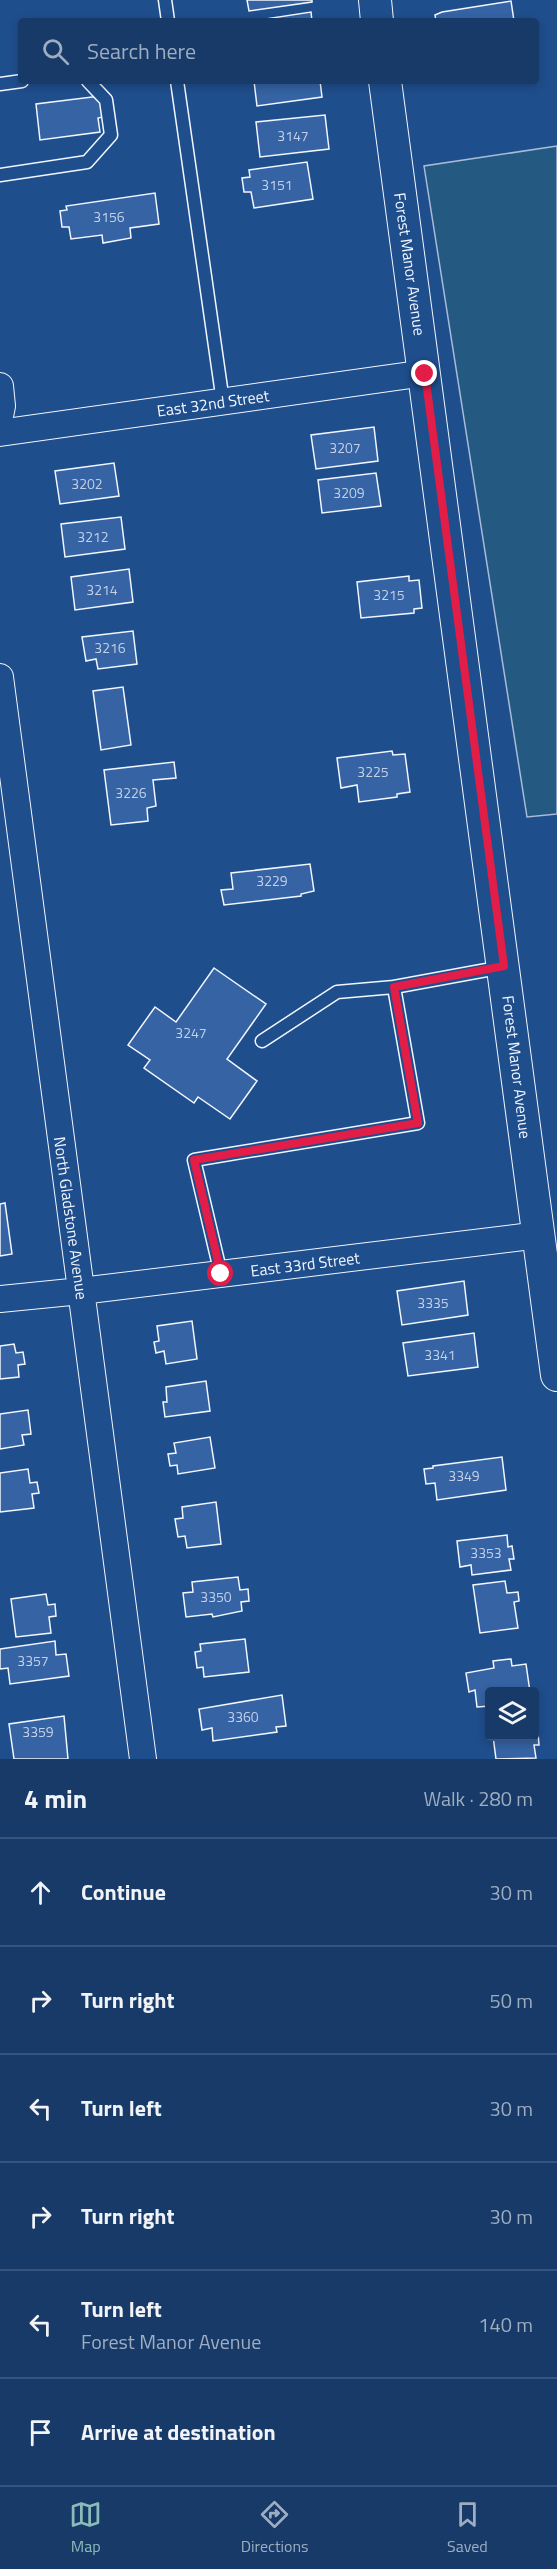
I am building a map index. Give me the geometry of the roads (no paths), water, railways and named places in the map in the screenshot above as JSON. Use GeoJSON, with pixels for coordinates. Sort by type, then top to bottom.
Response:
{"type":"FeatureCollection","features":[{"type":"Feature","properties":{"kind":"street"},"geometry":{"type":"LineString","coordinates":[[375,0],[377,18]]}},
{"type":"Feature","properties":{"kind":"street","name":"Forest Manor Avenue"},"geometry":{"type":"LineString","coordinates":[[386,84],[557,1375]]}},
{"type":"Feature","properties":{"kind":"street","name":"East 32nd Street"},"geometry":{"type":"LineString","coordinates":[[0,433],[425,374]]}},
{"type":"Feature","properties":{"kind":"street"},"geometry":{"type":"LineString","coordinates":[[0,386],[2,406],[0,416]]}},
{"type":"Feature","properties":{"kind":"street","name":"North Gladstone Avenue"},"geometry":{"type":"LineString","coordinates":[[0,677],[144,1759]]}},
{"type":"Feature","properties":{"kind":"street","name":"East 33rd Street"},"geometry":{"type":"LineString","coordinates":[[0,1299],[539,1235]]}},
{"type":"Feature","properties":{"kind":"lane"},"geometry":{"type":"LineString","coordinates":[[165,0],[168,18]]}},
{"type":"Feature","properties":{"kind":"lane"},"geometry":{"type":"LineString","coordinates":[[0,84],[18,82]]}},
{"type":"Feature","properties":{"kind":"lane"},"geometry":{"type":"LineString","coordinates":[[0,175],[87,162],[111,135],[106,100],[91,84]]}},
{"type":"Feature","properties":{"kind":"lane"},"geometry":{"type":"LineString","coordinates":[[177,84],[223,402]]}},
{"type":"Feature","properties":{"kind":"lane"},"geometry":{"type":"LineString","coordinates":[[262,1041],[337,993],[394,987],[504,966]]}},
{"type":"Feature","properties":{"kind":"lane"},"geometry":{"type":"LineString","coordinates":[[221,1274],[194,1160],[418,1123],[394,987]]}}]}
